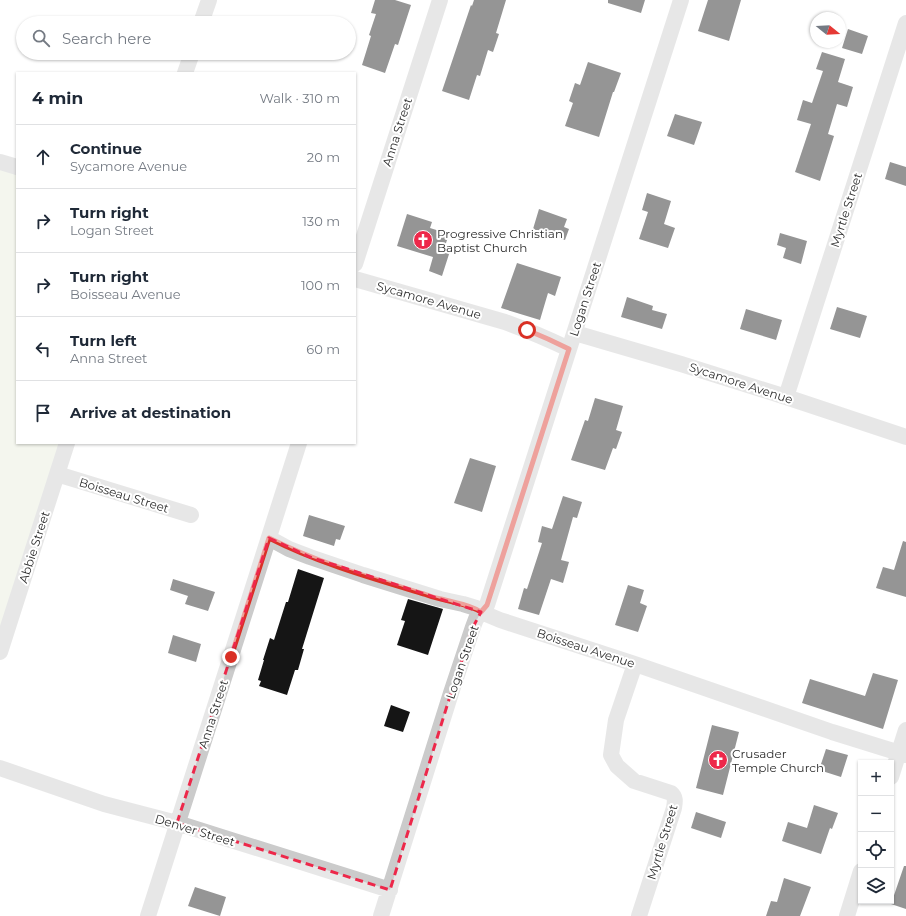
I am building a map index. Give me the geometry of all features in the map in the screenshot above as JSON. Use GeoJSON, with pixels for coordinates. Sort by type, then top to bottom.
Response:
{"type":"FeatureCollection","features":[{"type":"Feature","properties":{"kind":"street"},"geometry":{"type":"LineString","coordinates":[[203,16],[209,0]]}},
{"type":"Feature","properties":{"kind":"street","name":"Anna Street"},"geometry":{"type":"LineString","coordinates":[[356,261],[440,0]]}},
{"type":"Feature","properties":{"kind":"street","name":"Logan Street"},"geometry":{"type":"LineString","coordinates":[[381,916],[451,692],[473,627],[476,619],[487,605],[489,599],[681,0]]}},
{"type":"Feature","properties":{"kind":"street","name":"Myrtle Street"},"geometry":{"type":"LineString","coordinates":[[786,396],[906,23]]}},
{"type":"Feature","properties":{"kind":"street"},"geometry":{"type":"LineString","coordinates":[[186,72],[190,60]]}},
{"type":"Feature","properties":{"kind":"street"},"geometry":{"type":"LineString","coordinates":[[0,162],[16,167]]}},
{"type":"Feature","properties":{"kind":"street","name":"Sycamore Avenue"},"geometry":{"type":"LineString","coordinates":[[356,279],[505,322],[569,349]]}},
{"type":"Feature","properties":{"kind":"street","name":"Sycamore Avenue"},"geometry":{"type":"LineString","coordinates":[[575,333],[786,396],[906,437]]}},
{"type":"Feature","properties":{"kind":"street","name":"Abbie Street"},"geometry":{"type":"LineString","coordinates":[[0,652],[67,444]]}},
{"type":"Feature","properties":{"kind":"street","name":"Anna Street"},"geometry":{"type":"LineString","coordinates":[[148,916],[299,444]]}},
{"type":"Feature","properties":{"kind":"street","name":"Boisseau Street"},"geometry":{"type":"LineString","coordinates":[[57,474],[191,515]]}},
{"type":"Feature","properties":{"kind":"street","name":"Boisseau Avenue"},"geometry":{"type":"LineString","coordinates":[[269,538],[289,549],[324,562],[440,599],[476,608],[481,612],[500,620],[635,664],[832,732],[902,754]]}},
{"type":"Feature","properties":{"kind":"street","name":"Myrtle Street"},"geometry":{"type":"LineString","coordinates":[[635,664],[616,720],[611,755],[617,766],[634,781],[671,793],[674,795],[675,800],[674,808],[638,916]]}},
{"type":"Feature","properties":{"kind":"street"},"geometry":{"type":"LineString","coordinates":[[894,771],[902,754],[906,730]]}},
{"type":"Feature","properties":{"kind":"street","name":"Denver Street"},"geometry":{"type":"LineString","coordinates":[[0,768],[104,804],[177,823],[390,890]]}},
{"type":"Feature","properties":{"kind":"street"},"geometry":{"type":"LineString","coordinates":[[847,916],[858,881]]}},
{"type":"Feature","properties":{"kind":"highlighted area"},"geometry":{"type":"Polygon","coordinates":[[[269,538],[310,557],[481,612],[473,627],[451,693],[390,890],[177,823],[269,538]]]}},
{"type":"Feature","properties":{"kind":"green space"},"geometry":{"type":"Polygon","coordinates":[[[0,162],[16,167],[16,444],[67,444],[0,654],[0,162]]]}},
{"type":"Feature","properties":{"kind":"building"},"geometry":{"type":"Polygon","coordinates":[[[375,0],[395,0],[411,5],[398,45],[395,44],[385,73],[362,65],[376,14],[371,13],[375,0]]]}},
{"type":"Feature","properties":{"kind":"building"},"geometry":{"type":"Polygon","coordinates":[[[474,0],[506,0],[496,33],[499,34],[493,52],[488,50],[480,76],[477,75],[469,100],[442,91],[474,0]]]}},
{"type":"Feature","properties":{"kind":"building"},"geometry":{"type":"Polygon","coordinates":[[[608,0],[645,0],[641,13],[608,3],[608,0]]]}},
{"type":"Feature","properties":{"kind":"building"},"geometry":{"type":"Polygon","coordinates":[[[708,0],[741,0],[729,41],[698,31],[708,0]]]}},
{"type":"Feature","properties":{"kind":"building"},"geometry":{"type":"Polygon","coordinates":[[[848,29],[868,36],[862,54],[842,48],[846,48],[846,35],[848,29]]]}},
{"type":"Feature","properties":{"kind":"building"},"geometry":{"type":"Polygon","coordinates":[[[822,52],[845,59],[838,82],[853,87],[847,107],[837,104],[828,134],[834,136],[820,181],[795,172],[811,124],[797,120],[803,100],[812,103],[823,71],[816,69],[822,52]]]}},
{"type":"Feature","properties":{"kind":"building"},"geometry":{"type":"Polygon","coordinates":[[[588,62],[621,73],[613,92],[599,137],[565,126],[573,103],[569,101],[575,83],[580,85],[588,62]]]}},
{"type":"Feature","properties":{"kind":"building"},"geometry":{"type":"Polygon","coordinates":[[[675,114],[702,122],[694,145],[667,136],[675,114]]]}},
{"type":"Feature","properties":{"kind":"building"},"geometry":{"type":"Polygon","coordinates":[[[890,162],[906,167],[906,186],[885,179],[890,162]]]}},
{"type":"Feature","properties":{"kind":"building"},"geometry":{"type":"Polygon","coordinates":[[[647,193],[671,201],[664,224],[675,228],[668,248],[639,239],[648,212],[642,210],[647,193]]]}},
{"type":"Feature","properties":{"kind":"building"},"geometry":{"type":"Polygon","coordinates":[[[539,209],[567,219],[564,227],[569,229],[565,240],[533,229],[539,209]]]}},
{"type":"Feature","properties":{"kind":"building","name":"Progressive Christian Baptist Church"},"geometry":{"type":"Polygon","coordinates":[[[407,214],[432,222],[430,228],[449,234],[444,249],[450,251],[442,276],[429,271],[433,257],[397,246],[407,214]]]}},
{"type":"Feature","properties":{"kind":"building"},"geometry":{"type":"Polygon","coordinates":[[[780,233],[807,241],[801,264],[783,258],[786,248],[777,245],[780,233]]]}},
{"type":"Feature","properties":{"kind":"building"},"geometry":{"type":"Polygon","coordinates":[[[517,263],[561,277],[555,296],[548,293],[540,320],[501,308],[517,263]]]}},
{"type":"Feature","properties":{"kind":"building"},"geometry":{"type":"Polygon","coordinates":[[[627,297],[653,306],[652,310],[667,314],[662,329],[621,317],[627,297]]]}},
{"type":"Feature","properties":{"kind":"building"},"geometry":{"type":"Polygon","coordinates":[[[837,307],[867,316],[860,338],[830,329],[837,307]]]}},
{"type":"Feature","properties":{"kind":"building"},"geometry":{"type":"Polygon","coordinates":[[[746,309],[782,320],[776,340],[740,329],[746,309]]]}},
{"type":"Feature","properties":{"kind":"building"},"geometry":{"type":"Polygon","coordinates":[[[595,398],[623,406],[616,430],[622,432],[616,449],[613,448],[605,470],[571,460],[585,420],[588,421],[595,398]]]}},
{"type":"Feature","properties":{"kind":"building"},"geometry":{"type":"Polygon","coordinates":[[[470,458],[496,466],[482,512],[454,503],[470,458]]]}},
{"type":"Feature","properties":{"kind":"building"},"geometry":{"type":"Polygon","coordinates":[[[563,496],[582,502],[577,518],[573,517],[561,560],[569,562],[563,583],[551,579],[539,615],[518,609],[524,588],[527,589],[542,543],[538,542],[542,526],[552,529],[563,496]]]}},
{"type":"Feature","properties":{"kind":"building"},"geometry":{"type":"Polygon","coordinates":[[[309,515],[345,526],[340,540],[336,539],[334,546],[303,536],[309,515]]]}},
{"type":"Feature","properties":{"kind":"building"},"geometry":{"type":"Polygon","coordinates":[[[903,541],[906,542],[906,597],[876,588],[883,567],[894,570],[903,541]]]}},
{"type":"Feature","properties":{"kind":"building"},"geometry":{"type":"Polygon","coordinates":[[[298,569],[324,578],[302,649],[304,649],[298,670],[295,670],[287,695],[259,686],[261,681],[258,680],[270,638],[274,640],[298,569]]]}},
{"type":"Feature","properties":{"kind":"building"},"geometry":{"type":"Polygon","coordinates":[[[173,579],[215,592],[208,611],[185,604],[188,596],[170,590],[173,579]]]}},
{"type":"Feature","properties":{"kind":"building"},"geometry":{"type":"Polygon","coordinates":[[[628,585],[644,590],[640,603],[647,606],[638,632],[615,625],[628,585]]]}},
{"type":"Feature","properties":{"kind":"building"},"geometry":{"type":"Polygon","coordinates":[[[408,599],[443,609],[428,655],[397,645],[405,621],[401,620],[408,599]]]}},
{"type":"Feature","properties":{"kind":"building"},"geometry":{"type":"Polygon","coordinates":[[[173,635],[201,644],[196,662],[168,653],[173,635]]]}},
{"type":"Feature","properties":{"kind":"building"},"geometry":{"type":"Polygon","coordinates":[[[873,673],[898,680],[883,729],[802,703],[810,679],[865,696],[873,673]]]}},
{"type":"Feature","properties":{"kind":"building"},"geometry":{"type":"Polygon","coordinates":[[[391,705],[410,712],[403,732],[384,726],[391,705]]]}},
{"type":"Feature","properties":{"kind":"building","name":"Crusader Temple Church"},"geometry":{"type":"Polygon","coordinates":[[[712,725],[739,732],[723,795],[696,788],[712,725]]]}},
{"type":"Feature","properties":{"kind":"building"},"geometry":{"type":"Polygon","coordinates":[[[826,749],[848,755],[841,777],[819,770],[826,749]]]}},
{"type":"Feature","properties":{"kind":"building"},"geometry":{"type":"Polygon","coordinates":[[[814,805],[838,813],[832,829],[830,828],[821,854],[782,841],[788,822],[807,828],[814,805]]]}},
{"type":"Feature","properties":{"kind":"building"},"geometry":{"type":"Polygon","coordinates":[[[696,812],[726,822],[721,838],[691,828],[696,812]]]}},
{"type":"Feature","properties":{"kind":"building"},"geometry":{"type":"Polygon","coordinates":[[[904,866],[906,866],[906,909],[891,904],[894,904],[894,895],[904,866]]]}},
{"type":"Feature","properties":{"kind":"building"},"geometry":{"type":"Polygon","coordinates":[[[784,878],[811,887],[800,916],[766,916],[771,901],[777,902],[784,878]]]}},
{"type":"Feature","properties":{"kind":"building"},"geometry":{"type":"Polygon","coordinates":[[[195,887],[226,897],[220,916],[188,906],[195,887]]]}},
{"type":"Feature","properties":{"kind":"place","name":"Progressive Christian Baptist Church"},"geometry":{"type":"Point","coordinates":[423,240]}},
{"type":"Feature","properties":{"kind":"place","name":"Crusader Temple Church"},"geometry":{"type":"Point","coordinates":[718,760]}},
{"type":"Feature","properties":{"kind":"route"},"geometry":{"type":"LineString","coordinates":[[231,657],[269,538],[289,549],[310,557],[440,599],[476,608],[481,612],[487,605],[569,349],[527,330]]}}]}
